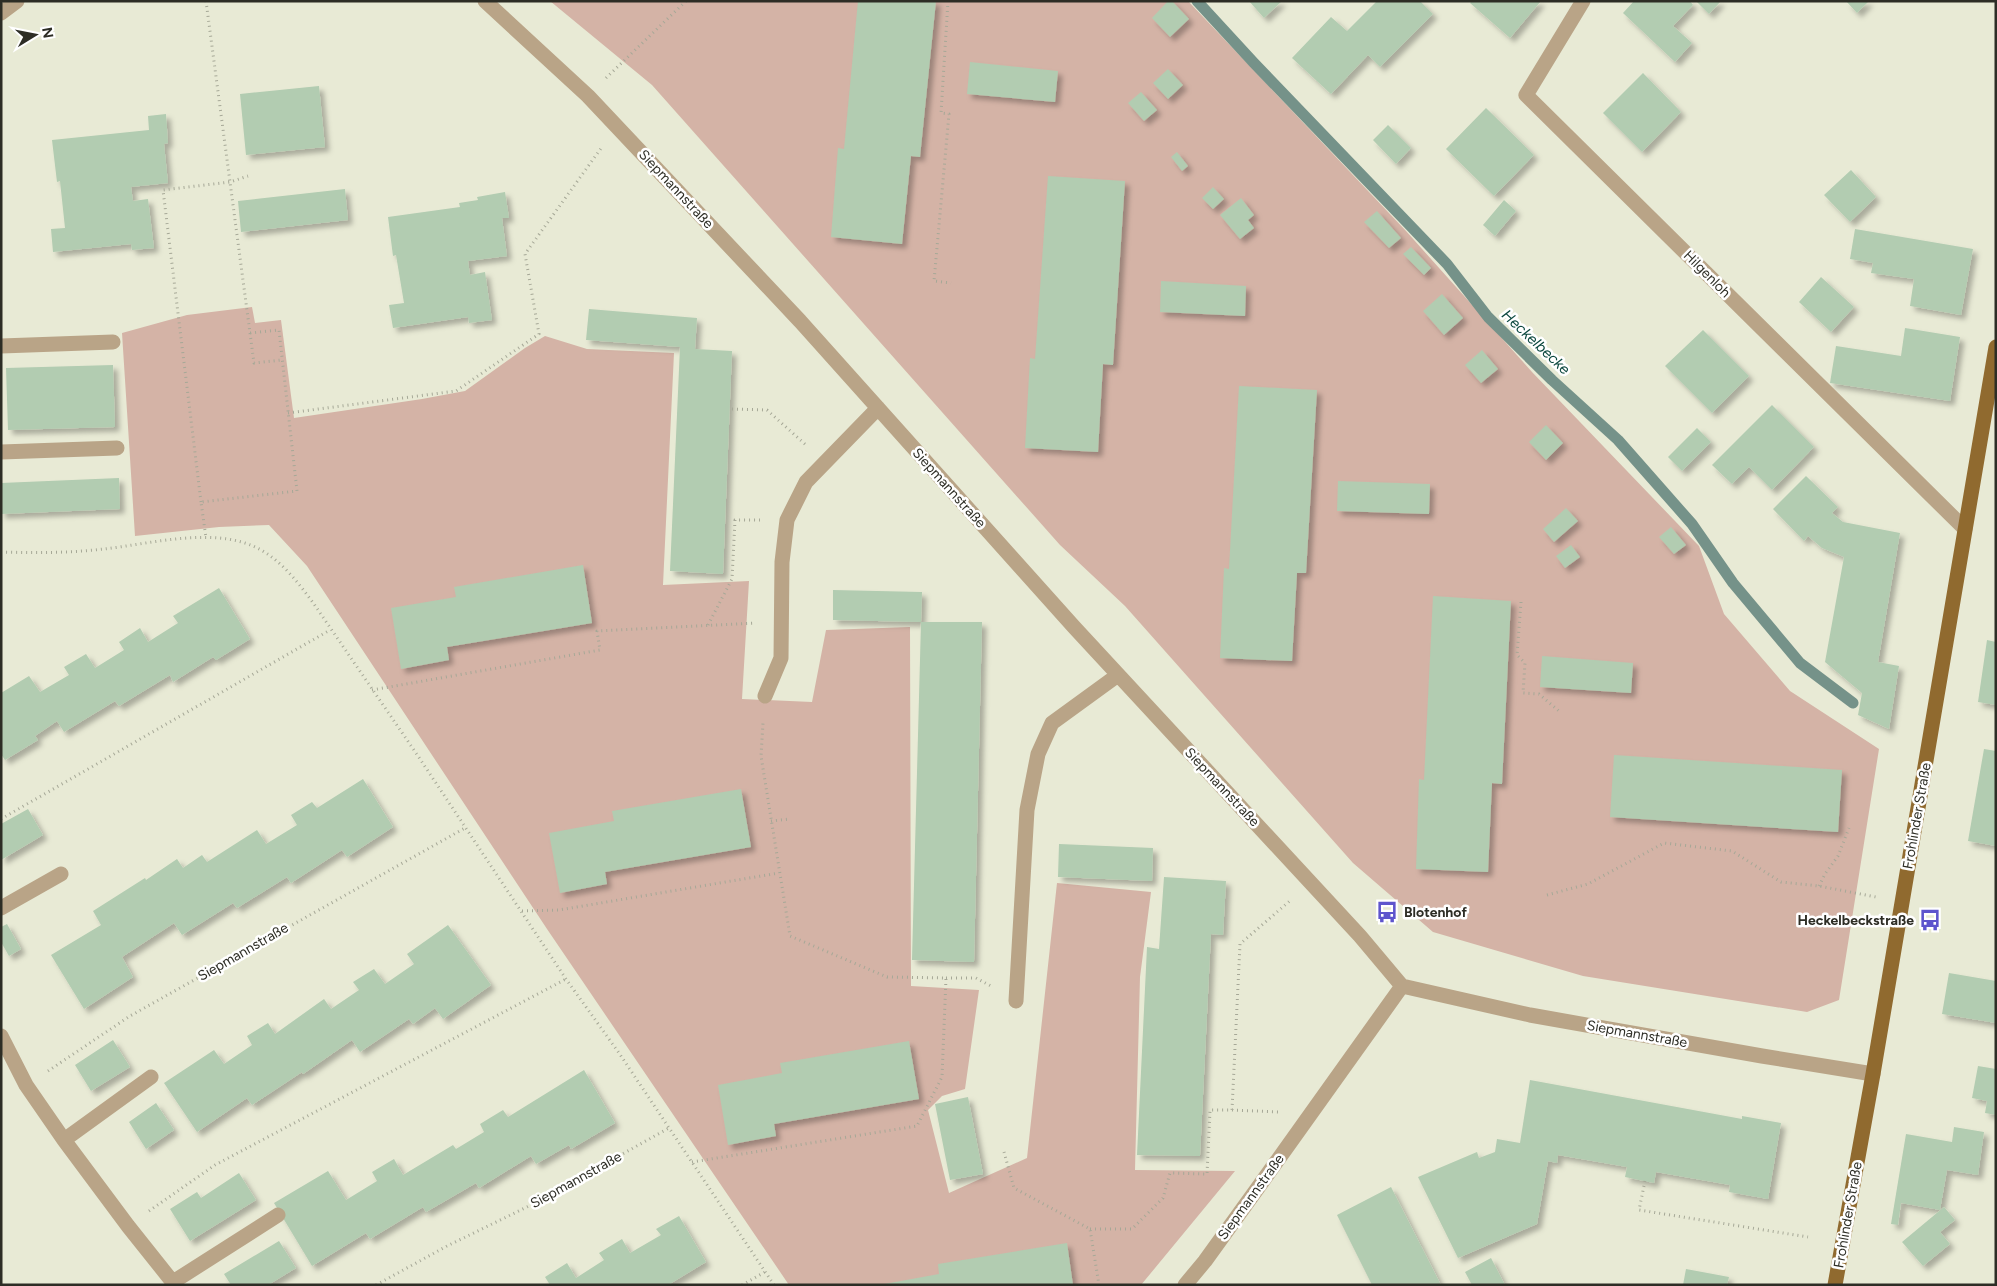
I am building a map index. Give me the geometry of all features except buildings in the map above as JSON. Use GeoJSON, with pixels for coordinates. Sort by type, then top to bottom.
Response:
{"type":"FeatureCollection","features":[{"type":"Feature","properties":{"kind":"main road","name":"Frohlinder Straße"},"geometry":{"type":"LineString","coordinates":[[1835,1285],[1873,1074],[1996,347]]}},
{"type":"Feature","properties":{"kind":"street"},"geometry":{"type":"LineString","coordinates":[[1,13],[17,1]]}},
{"type":"Feature","properties":{"kind":"street","name":"Siepmannstraße"},"geometry":{"type":"LineString","coordinates":[[485,1],[588,96],[800,321],[1118,675],[1360,936],[1402,986],[1530,1016],[1873,1074]]}},
{"type":"Feature","properties":{"kind":"street","name":"Hilgenloh"},"geometry":{"type":"LineString","coordinates":[[1583,1],[1526,95],[1965,529]]}},
{"type":"Feature","properties":{"kind":"street"},"geometry":{"type":"LineString","coordinates":[[1,346],[113,342]]}},
{"type":"Feature","properties":{"kind":"street"},"geometry":{"type":"LineString","coordinates":[[764,696],[781,658],[782,562],[787,520],[806,482],[878,408]]}},
{"type":"Feature","properties":{"kind":"street"},"geometry":{"type":"LineString","coordinates":[[1,452],[117,448]]}},
{"type":"Feature","properties":{"kind":"street"},"geometry":{"type":"LineString","coordinates":[[1016,1001],[1027,810],[1038,754],[1052,723],[1118,675]]}},
{"type":"Feature","properties":{"kind":"street"},"geometry":{"type":"LineString","coordinates":[[1,908],[61,874]]}},
{"type":"Feature","properties":{"kind":"street","name":"Siepmannstraße"},"geometry":{"type":"LineString","coordinates":[[1185,1285],[1205,1261],[1402,986]]}},
{"type":"Feature","properties":{"kind":"street"},"geometry":{"type":"LineString","coordinates":[[1,1036],[26,1085],[64,1140],[174,1284],[278,1215]]}},
{"type":"Feature","properties":{"kind":"street"},"geometry":{"type":"LineString","coordinates":[[64,1140],[151,1077]]}},
{"type":"Feature","properties":{"kind":"path"},"geometry":{"type":"LineString","coordinates":[[206,1],[254,363],[282,360]]}},
{"type":"Feature","properties":{"kind":"path"},"geometry":{"type":"LineString","coordinates":[[618,67],[686,1]]}},
{"type":"Feature","properties":{"kind":"path"},"geometry":{"type":"LineString","coordinates":[[948,1],[941,113],[949,114],[934,281],[951,283]]}},
{"type":"Feature","properties":{"kind":"path"},"geometry":{"type":"LineString","coordinates":[[288,413],[456,391],[539,334],[525,254],[616,126]]}},
{"type":"Feature","properties":{"kind":"path"},"geometry":{"type":"LineString","coordinates":[[206,538],[163,190],[230,182],[248,176]]}},
{"type":"Feature","properties":{"kind":"path"},"geometry":{"type":"LineString","coordinates":[[202,502],[297,491],[279,330],[250,333]]}},
{"type":"Feature","properties":{"kind":"path"},"geometry":{"type":"LineString","coordinates":[[732,409],[767,410],[803,442]]}},
{"type":"Feature","properties":{"kind":"path"},"geometry":{"type":"LineString","coordinates":[[708,625],[732,579],[735,520],[760,520]]}},
{"type":"Feature","properties":{"kind":"path"},"geometry":{"type":"LineString","coordinates":[[1,552],[56,553],[104,549],[150,542],[206,538],[240,542],[260,550],[279,563],[296,580],[372,690],[566,980],[669,1128],[774,1285]]}},
{"type":"Feature","properties":{"kind":"path"},"geometry":{"type":"LineString","coordinates":[[1521,602],[1517,655],[1525,663],[1523,693],[1539,694],[1559,712]]}},
{"type":"Feature","properties":{"kind":"path"},"geometry":{"type":"LineString","coordinates":[[372,690],[600,650],[597,631],[749,624]]}},
{"type":"Feature","properties":{"kind":"path"},"geometry":{"type":"LineString","coordinates":[[1,819],[330,630]]}},
{"type":"Feature","properties":{"kind":"path"},"geometry":{"type":"LineString","coordinates":[[764,696],[761,756],[790,936],[887,977],[976,978],[1016,1001]]}},
{"type":"Feature","properties":{"kind":"path"},"geometry":{"type":"LineString","coordinates":[[770,821],[790,818]]}},
{"type":"Feature","properties":{"kind":"path","name":"Siepmannstraße"},"geometry":{"type":"LineString","coordinates":[[26,1085],[130,1016],[465,828]]}},
{"type":"Feature","properties":{"kind":"path"},"geometry":{"type":"LineString","coordinates":[[1819,886],[1838,856],[1849,828]]}},
{"type":"Feature","properties":{"kind":"path"},"geometry":{"type":"LineString","coordinates":[[1547,895],[1588,884],[1664,843],[1732,851],[1781,882],[1819,886],[1902,901]]}},
{"type":"Feature","properties":{"kind":"path"},"geometry":{"type":"LineString","coordinates":[[521,911],[560,910],[779,873]]}},
{"type":"Feature","properties":{"kind":"path"},"geometry":{"type":"LineString","coordinates":[[1232,1110],[1240,944],[1287,904]]}},
{"type":"Feature","properties":{"kind":"path"},"geometry":{"type":"LineString","coordinates":[[692,1162],[917,1126],[942,1077],[946,978]]}},
{"type":"Feature","properties":{"kind":"path"},"geometry":{"type":"LineString","coordinates":[[128,1226],[215,1165],[566,980]]}},
{"type":"Feature","properties":{"kind":"path"},"geometry":{"type":"LineString","coordinates":[[1004,1152],[1014,1188],[1090,1229],[1132,1229],[1162,1198],[1170,1173],[1207,1174],[1210,1110],[1267,1111]]}},
{"type":"Feature","properties":{"kind":"path","name":"Siepmannstraße"},"geometry":{"type":"LineString","coordinates":[[376,1285],[447,1246],[531,1205],[669,1128]]}},
{"type":"Feature","properties":{"kind":"path"},"geometry":{"type":"LineString","coordinates":[[1645,1181],[1639,1210],[1808,1237]]}},
{"type":"Feature","properties":{"kind":"path"},"geometry":{"type":"LineString","coordinates":[[1090,1229],[1099,1285]]}},
{"type":"Feature","properties":{"kind":"path"},"geometry":{"type":"LineString","coordinates":[[742,1285],[766,1272]]}},
{"type":"Feature","properties":{"kind":"shaded area"},"geometry":{"type":"Polygon","coordinates":[[[550,1],[1188,1],[1406,231],[1532,372],[1699,546],[1724,614],[1790,691],[1879,749],[1839,1000],[1807,1012],[1583,976],[1433,932],[1353,863],[1125,606],[1060,545],[652,85],[550,1]]]}},
{"type":"Feature","properties":{"kind":"shaded area"},"geometry":{"type":"Polygon","coordinates":[[[252,307],[255,323],[281,320],[294,418],[465,391],[545,336],[587,349],[674,353],[663,585],[749,581],[742,699],[812,702],[826,630],[910,627],[911,986],[979,990],[965,1089],[942,1096],[928,1110],[949,1193],[1027,1158],[1057,883],[1151,892],[1140,977],[1135,1170],[1235,1171],[1141,1285],[789,1285],[547,929],[307,566],[269,525],[219,527],[135,536],[122,333],[187,315],[252,307]]]}},
{"type":"Feature","properties":{"kind":"waterway","name":"Heckelbecke"},"geometry":{"type":"LineString","coordinates":[[1197,1],[1447,264],[1488,317],[1552,380],[1618,440],[1692,524],[1733,583],[1800,663],[1853,703]]}},
{"type":"Feature","properties":{"kind":"place","name":"Blotenhof"},"geometry":{"type":"Point","coordinates":[1387,912]}},
{"type":"Feature","properties":{"kind":"place","name":"Heckelbeckstraße"},"geometry":{"type":"Point","coordinates":[1930,920]}}]}
